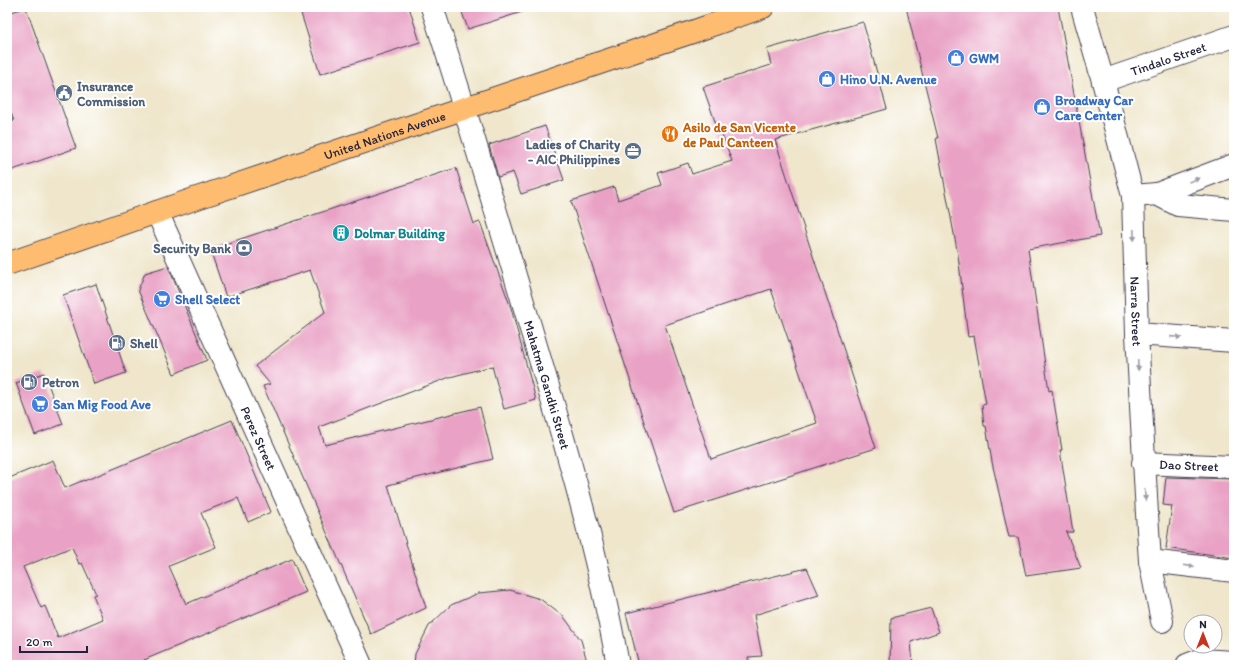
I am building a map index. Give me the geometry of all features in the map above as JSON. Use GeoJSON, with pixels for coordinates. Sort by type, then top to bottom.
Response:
{"type":"FeatureCollection","features":[{"type":"Feature","properties":{"kind":"main road","name":"United Nations Avenue"},"geometry":{"type":"LineString","coordinates":[[7,264],[763,7]]}},
{"type":"Feature","properties":{"kind":"street","name":"Mahatma Gandhi Street"},"geometry":{"type":"LineString","coordinates":[[432,7],[465,108],[560,424],[608,608],[618,665]]}},
{"type":"Feature","properties":{"kind":"street","name":"Narra Street"},"geometry":{"type":"LineString","coordinates":[[1082,7],[1103,81],[1132,196],[1143,463],[1150,561],[1162,620]]}},
{"type":"Feature","properties":{"kind":"street","name":"Tindalo Street"},"geometry":{"type":"LineString","coordinates":[[1103,81],[1234,36]]}},
{"type":"Feature","properties":{"kind":"street"},"geometry":{"type":"LineString","coordinates":[[1132,196],[1157,194],[1234,165]]}},
{"type":"Feature","properties":{"kind":"street"},"geometry":{"type":"LineString","coordinates":[[1157,194],[1178,205],[1234,210]]}},
{"type":"Feature","properties":{"kind":"street","name":"Perez Street"},"geometry":{"type":"LineString","coordinates":[[157,212],[361,665]]}},
{"type":"Feature","properties":{"kind":"street"},"geometry":{"type":"LineString","coordinates":[[1137,334],[1234,341]]}},
{"type":"Feature","properties":{"kind":"street","name":"Dao Street"},"geometry":{"type":"LineString","coordinates":[[1143,463],[1234,467]]}},
{"type":"Feature","properties":{"kind":"street"},"geometry":{"type":"LineString","coordinates":[[1150,561],[1234,571]]}},
{"type":"Feature","properties":{"kind":"street"},"geometry":{"type":"LineString","coordinates":[[1187,665],[1200,660],[1234,662]]}},
{"type":"Feature","properties":{"kind":"building"},"geometry":{"type":"Polygon","coordinates":[[[299,7],[409,7],[420,42],[320,74],[299,7]]]}},
{"type":"Feature","properties":{"kind":"building"},"geometry":{"type":"Polygon","coordinates":[[[460,7],[525,7],[525,11],[468,29],[460,7]]]}},
{"type":"Feature","properties":{"kind":"building"},"geometry":{"type":"Polygon","coordinates":[[[906,7],[1058,7],[1100,236],[1028,249],[1049,391],[1052,390],[1062,450],[1060,450],[1073,532],[1066,532],[1081,568],[1026,576],[1018,537],[1009,537],[992,462],[986,426],[984,426],[982,405],[986,404],[974,336],[968,337],[958,255],[936,139],[938,138],[906,7]]]}},
{"type":"Feature","properties":{"kind":"building"},"geometry":{"type":"Polygon","coordinates":[[[26,8],[76,148],[7,172],[7,124],[14,121],[7,102],[7,13],[26,8]]]}},
{"type":"Feature","properties":{"kind":"building"},"geometry":{"type":"Polygon","coordinates":[[[863,22],[887,109],[775,140],[876,448],[674,513],[571,201],[614,187],[618,200],[662,185],[658,173],[688,163],[692,174],[732,161],[720,129],[718,130],[703,87],[771,65],[767,49],[863,22]],[[771,289],[665,325],[711,459],[817,423],[771,289]]]}},
{"type":"Feature","properties":{"kind":"building"},"geometry":{"type":"Polygon","coordinates":[[[545,126],[564,180],[521,194],[513,172],[498,177],[489,145],[545,126]]]}},
{"type":"Feature","properties":{"kind":"building"},"geometry":{"type":"Polygon","coordinates":[[[456,168],[474,224],[480,222],[511,308],[536,400],[504,409],[492,366],[450,377],[319,427],[325,445],[480,407],[493,459],[388,485],[426,608],[371,634],[263,386],[270,384],[255,366],[325,312],[310,270],[226,297],[210,249],[456,168]]]}},
{"type":"Feature","properties":{"kind":"building"},"geometry":{"type":"Polygon","coordinates":[[[168,266],[207,360],[174,374],[138,290],[145,273],[168,266]]]}},
{"type":"Feature","properties":{"kind":"building"},"geometry":{"type":"Polygon","coordinates":[[[96,284],[126,373],[94,384],[63,295],[96,284]]]}},
{"type":"Feature","properties":{"kind":"building","name":"San Mig Food Ave"},"geometry":{"type":"Polygon","coordinates":[[[44,373],[63,424],[35,435],[16,383],[44,373]]]}},
{"type":"Feature","properties":{"kind":"building"},"geometry":{"type":"Polygon","coordinates":[[[232,420],[271,512],[248,522],[238,498],[201,513],[216,547],[169,566],[186,604],[292,559],[306,592],[144,660],[146,665],[7,665],[7,479],[53,460],[65,488],[232,420]],[[72,547],[23,567],[41,608],[45,606],[58,638],[103,619],[93,595],[96,594],[82,563],[79,564],[72,547]]]}},
{"type":"Feature","properties":{"kind":"building"},"geometry":{"type":"Polygon","coordinates":[[[1166,477],[1234,479],[1234,558],[1166,548],[1172,506],[1163,505],[1166,477]]]}},
{"type":"Feature","properties":{"kind":"building"},"geometry":{"type":"Polygon","coordinates":[[[807,568],[819,595],[754,615],[762,656],[748,657],[749,665],[639,665],[626,613],[807,568]]]}},
{"type":"Feature","properties":{"kind":"building"},"geometry":{"type":"Polygon","coordinates":[[[510,590],[540,599],[564,617],[581,640],[588,665],[414,665],[415,654],[429,626],[451,605],[479,593],[510,590]]]}},
{"type":"Feature","properties":{"kind":"building"},"geometry":{"type":"Polygon","coordinates":[[[931,608],[939,632],[911,642],[913,665],[890,665],[891,618],[931,608]]]}},
{"type":"Feature","properties":{"kind":"place","name":"GWM"},"geometry":{"type":"Point","coordinates":[956,58]}},
{"type":"Feature","properties":{"kind":"place","name":"Hino U.N. Avenue"},"geometry":{"type":"Point","coordinates":[827,79]}},
{"type":"Feature","properties":{"kind":"place","name":"Insurance Commission"},"geometry":{"type":"Point","coordinates":[64,93]}},
{"type":"Feature","properties":{"kind":"place","name":"Broadway Car Care Center"},"geometry":{"type":"Point","coordinates":[1042,107]}},
{"type":"Feature","properties":{"kind":"place","name":"Asilo de San Vicente de Paul Canteen"},"geometry":{"type":"Point","coordinates":[670,134]}},
{"type":"Feature","properties":{"kind":"place","name":"Ladies of Charity - AIC Philippines"},"geometry":{"type":"Point","coordinates":[633,151]}},
{"type":"Feature","properties":{"kind":"place","name":"Dolmar Building"},"geometry":{"type":"Point","coordinates":[341,233]}},
{"type":"Feature","properties":{"kind":"place","name":"Security Bank"},"geometry":{"type":"Point","coordinates":[244,248]}},
{"type":"Feature","properties":{"kind":"place","name":"Shell Select"},"geometry":{"type":"Point","coordinates":[162,299]}},
{"type":"Feature","properties":{"kind":"place","name":"Shell"},"geometry":{"type":"Point","coordinates":[117,343]}},
{"type":"Feature","properties":{"kind":"place","name":"Petron"},"geometry":{"type":"Point","coordinates":[29,382]}},
{"type":"Feature","properties":{"kind":"place","name":"San Mig Food Ave"},"geometry":{"type":"Point","coordinates":[40,404]}}]}
